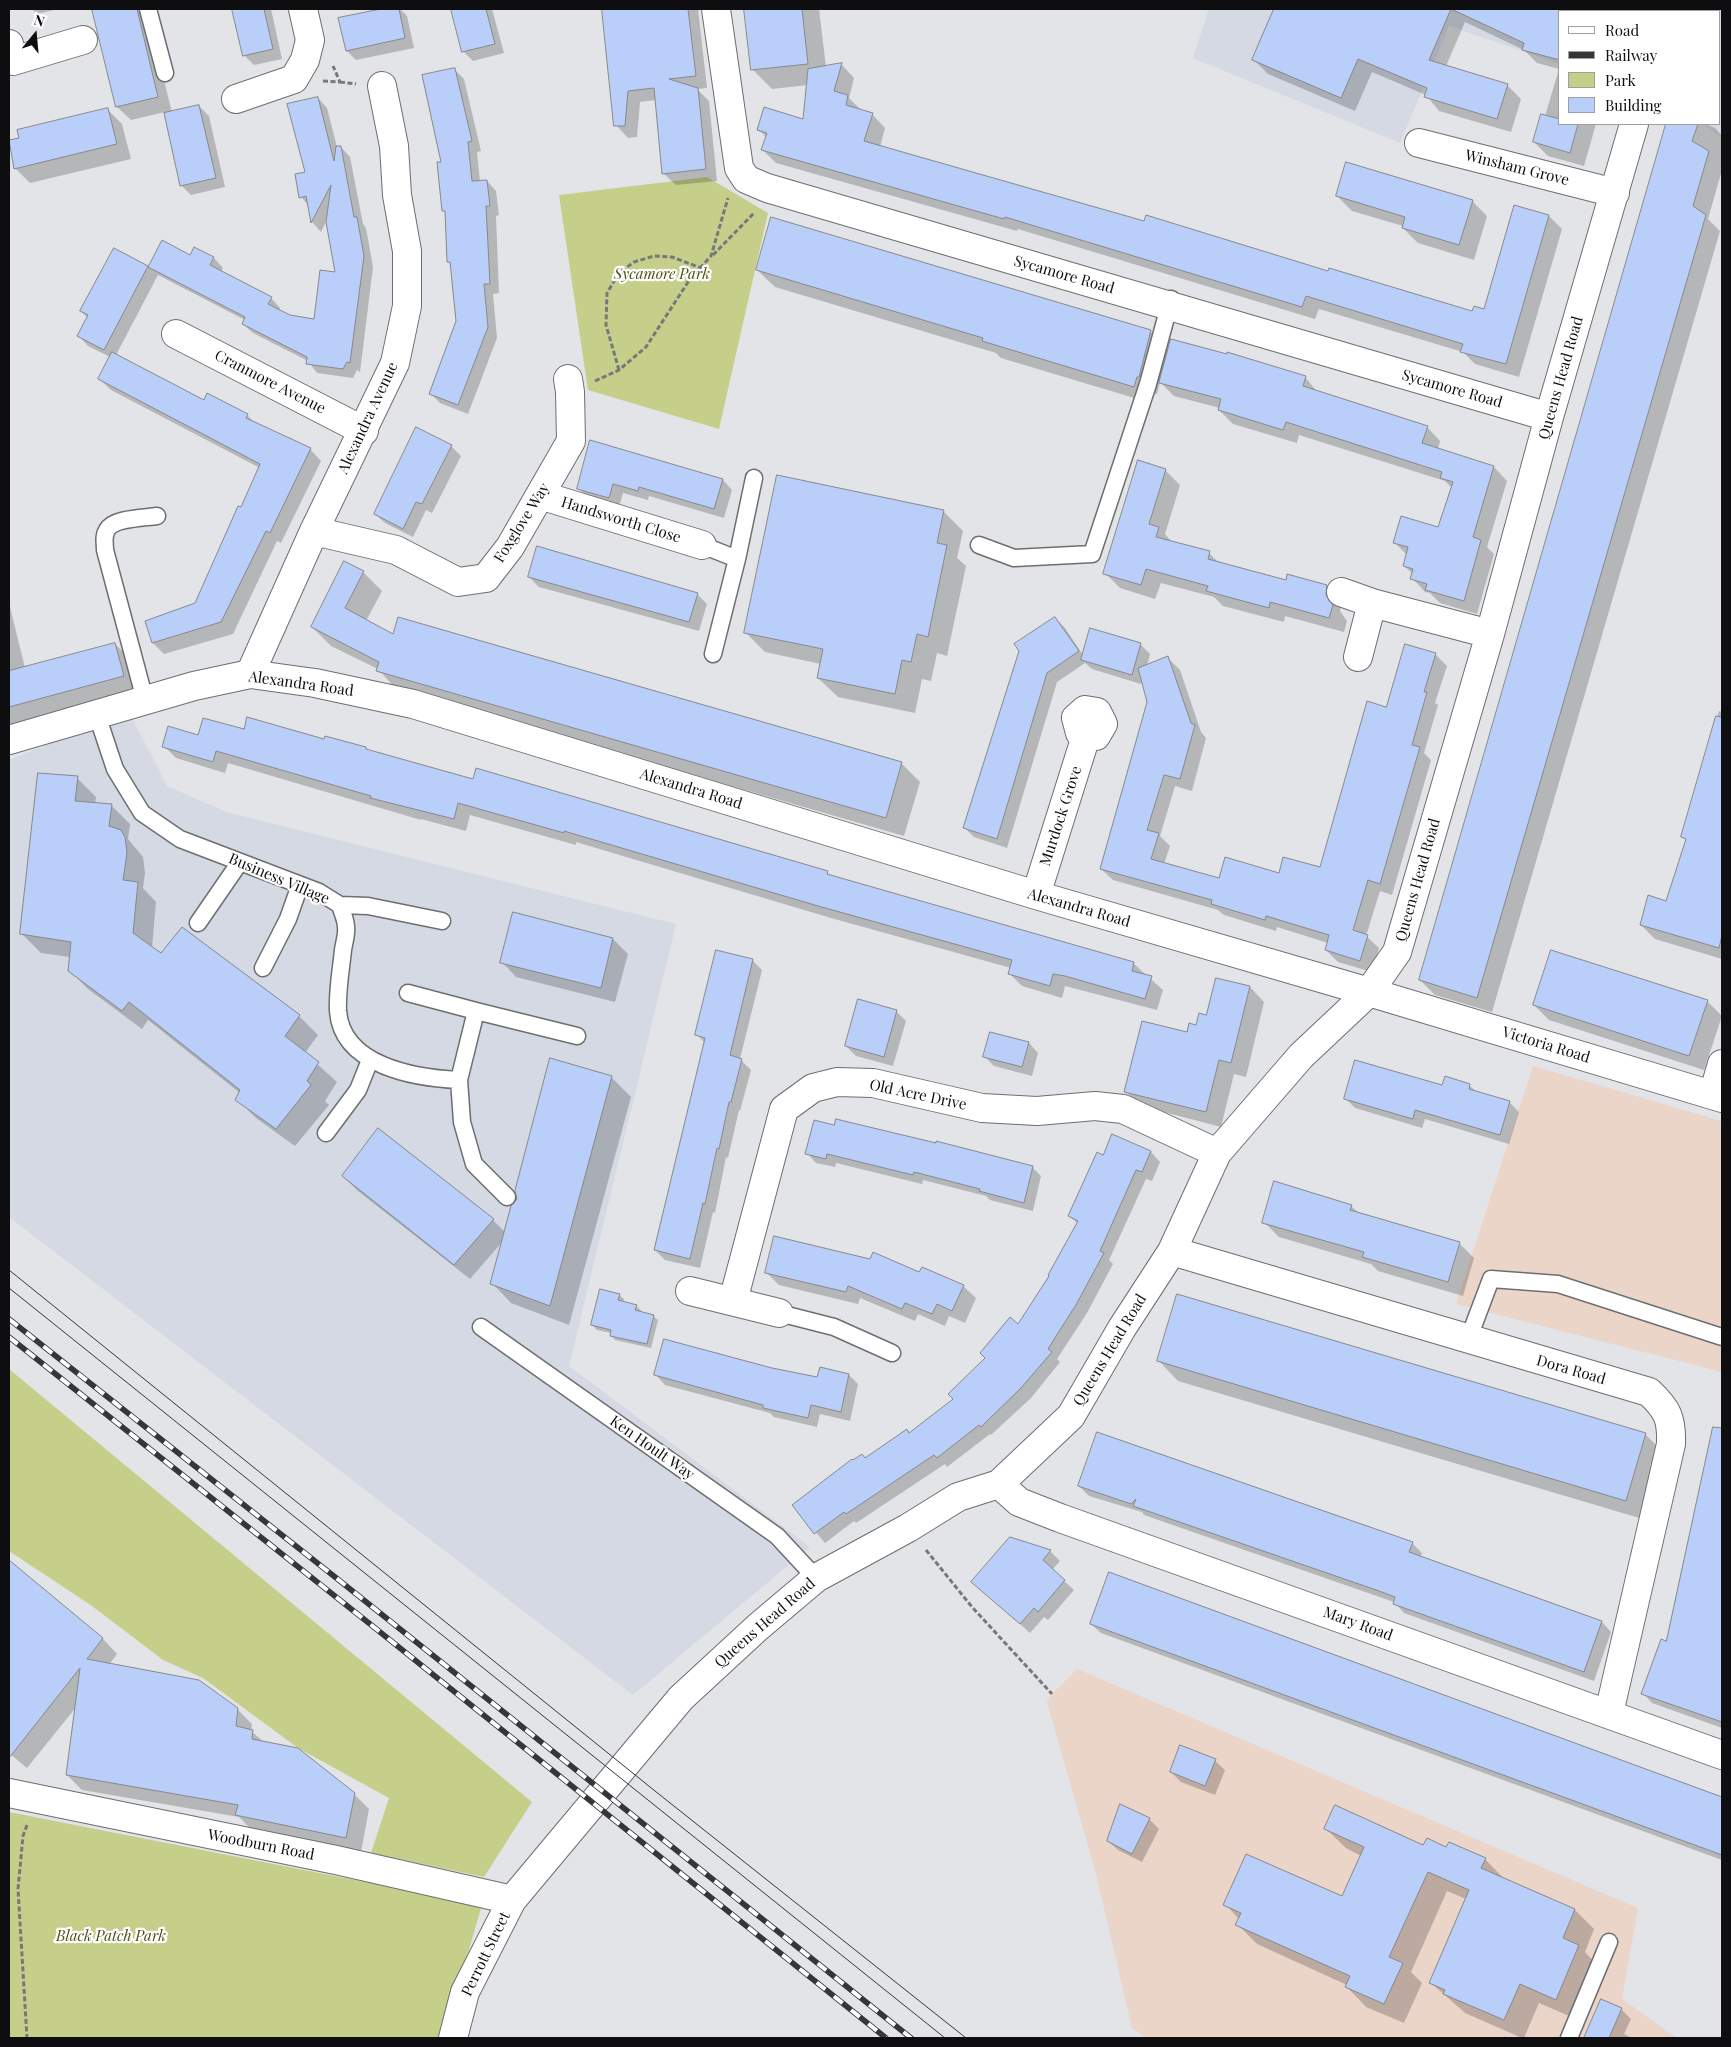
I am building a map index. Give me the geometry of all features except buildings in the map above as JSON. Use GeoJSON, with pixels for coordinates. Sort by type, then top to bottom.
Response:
{"type":"FeatureCollection","features":[{"type":"Feature","properties":{"kind":"street"},"geometry":{"type":"LineString","coordinates":[[236,99],[294,79],[305,60],[310,40],[303,9]]}},
{"type":"Feature","properties":{"kind":"street"},"geometry":{"type":"LineString","coordinates":[[716,9],[739,168]]}},
{"type":"Feature","properties":{"kind":"street"},"geometry":{"type":"LineString","coordinates":[[9,44],[13,61],[83,40]]}},
{"type":"Feature","properties":{"kind":"street","name":"Alexandra Avenue"},"geometry":{"type":"LineString","coordinates":[[250,674],[314,531],[364,431],[395,363],[407,306],[407,251],[397,195],[394,146],[382,86]]}},
{"type":"Feature","properties":{"kind":"street","name":"Queens Head Road"},"geometry":{"type":"LineString","coordinates":[[512,1900],[681,1698],[758,1627],[816,1578],[908,1528],[958,1497],[999,1484],[1071,1416],[1122,1328],[1172,1251],[1217,1152],[1301,1056],[1369,992],[1397,952],[1490,634],[1549,417],[1634,125]]}},
{"type":"Feature","properties":{"kind":"street","name":"Winsham Grove"},"geometry":{"type":"LineString","coordinates":[[1419,143],[1615,194]]}},
{"type":"Feature","properties":{"kind":"street","name":"Sycamore Road"},"geometry":{"type":"LineString","coordinates":[[739,168],[746,178],[767,188],[1170,303],[1549,417]]}},
{"type":"Feature","properties":{"kind":"street","name":"Cranmore Avenue"},"geometry":{"type":"LineString","coordinates":[[176,334],[364,431]]}},
{"type":"Feature","properties":{"kind":"street","name":"Foxglove Way"},"geometry":{"type":"LineString","coordinates":[[314,531],[396,550],[458,582],[486,578],[510,547],[571,441],[569,386]]}},
{"type":"Feature","properties":{"kind":"street","name":"Handsworth Close"},"geometry":{"type":"LineString","coordinates":[[540,495],[702,545]]}},
{"type":"Feature","properties":{"kind":"street"},"geometry":{"type":"LineString","coordinates":[[1341,592],[1372,603],[1490,634]]}},
{"type":"Feature","properties":{"kind":"street"},"geometry":{"type":"LineString","coordinates":[[1358,657],[1372,603]]}},
{"type":"Feature","properties":{"kind":"street","name":"Alexandra Road"},"geometry":{"type":"LineString","coordinates":[[9,740],[194,686],[250,674],[315,683],[413,704],[1036,896],[1369,992]]}},
{"type":"Feature","properties":{"kind":"street","name":"Murdock Grove"},"geometry":{"type":"LineString","coordinates":[[1036,896],[1086,736]]}},
{"type":"Feature","properties":{"kind":"street","name":"Victoria Road"},"geometry":{"type":"LineString","coordinates":[[1369,992],[1718,1096]]}},
{"type":"Feature","properties":{"kind":"street"},"geometry":{"type":"LineString","coordinates":[[1718,1096],[1722,1064]]}},
{"type":"Feature","properties":{"kind":"street","name":"Old Acre Drive"},"geometry":{"type":"LineString","coordinates":[[733,1301],[784,1109],[813,1088],[837,1082],[873,1083],[982,1108],[1037,1111],[1095,1106],[1123,1109],[1217,1152]]}},
{"type":"Feature","properties":{"kind":"street","name":"Dora Road"},"geometry":{"type":"LineString","coordinates":[[1172,1251],[1649,1392],[1663,1406],[1672,1425],[1671,1444],[1609,1713]]}},
{"type":"Feature","properties":{"kind":"street"},"geometry":{"type":"LineString","coordinates":[[690,1291],[779,1313]]}},
{"type":"Feature","properties":{"kind":"street","name":"Mary Road"},"geometry":{"type":"LineString","coordinates":[[999,1484],[1019,1502],[1052,1515],[1722,1755]]}},
{"type":"Feature","properties":{"kind":"street","name":"Woodburn Road"},"geometry":{"type":"LineString","coordinates":[[22,1796],[336,1860],[512,1900]]}},
{"type":"Feature","properties":{"kind":"street","name":"Perrott Street"},"geometry":{"type":"LineString","coordinates":[[453,2038],[465,1992],[512,1900]]}},
{"type":"Feature","properties":{"kind":"lane"},"geometry":{"type":"LineString","coordinates":[[148,9],[165,73]]}},
{"type":"Feature","properties":{"kind":"lane"},"geometry":{"type":"LineString","coordinates":[[979,545],[1014,558],[1092,554],[1148,384],[1170,303]]}},
{"type":"Feature","properties":{"kind":"lane"},"geometry":{"type":"LineString","coordinates":[[713,654],[737,559],[754,478]]}},
{"type":"Feature","properties":{"kind":"lane"},"geometry":{"type":"LineString","coordinates":[[145,700],[105,550],[104,538],[112,524],[120,521],[157,516]]}},
{"type":"Feature","properties":{"kind":"lane"},"geometry":{"type":"LineString","coordinates":[[702,545],[737,559]]}},
{"type":"Feature","properties":{"kind":"lane","name":"Business Village"},"geometry":{"type":"LineString","coordinates":[[97,715],[115,769],[142,813],[180,839],[319,892],[340,905],[346,927],[340,974],[338,1012],[348,1040],[370,1060],[401,1072],[432,1079],[459,1080]]}},
{"type":"Feature","properties":{"kind":"lane"},"geometry":{"type":"LineString","coordinates":[[198,923],[240,862]]}},
{"type":"Feature","properties":{"kind":"lane"},"geometry":{"type":"LineString","coordinates":[[263,968],[288,919],[300,885]]}},
{"type":"Feature","properties":{"kind":"lane"},"geometry":{"type":"LineString","coordinates":[[340,905],[368,906],[442,921]]}},
{"type":"Feature","properties":{"kind":"lane"},"geometry":{"type":"LineString","coordinates":[[408,993],[578,1036]]}},
{"type":"Feature","properties":{"kind":"lane"},"geometry":{"type":"LineString","coordinates":[[476,1011],[459,1080],[462,1122],[474,1164],[507,1198]]}},
{"type":"Feature","properties":{"kind":"lane"},"geometry":{"type":"LineString","coordinates":[[326,1133],[358,1090],[370,1060]]}},
{"type":"Feature","properties":{"kind":"lane"},"geometry":{"type":"LineString","coordinates":[[1468,1340],[1492,1279],[1558,1284],[1722,1337]]}},
{"type":"Feature","properties":{"kind":"lane"},"geometry":{"type":"LineString","coordinates":[[779,1313],[834,1328],[892,1353]]}},
{"type":"Feature","properties":{"kind":"lane","name":"Ken Hoult Way"},"geometry":{"type":"LineString","coordinates":[[481,1327],[777,1536],[816,1578]]}},
{"type":"Feature","properties":{"kind":"lane"},"geometry":{"type":"LineString","coordinates":[[1569,2038],[1609,1942]]}},
{"type":"Feature","properties":{"kind":"path"},"geometry":{"type":"LineString","coordinates":[[711,256],[739,168]]}},
{"type":"Feature","properties":{"kind":"path"},"geometry":{"type":"LineString","coordinates":[[569,386],[618,370],[646,347],[690,279],[758,208],[767,188]]}},
{"type":"Feature","properties":{"kind":"path"},"geometry":{"type":"LineString","coordinates":[[618,370],[606,325],[607,293],[619,273],[634,262],[654,256],[672,257],[700,268]]}},
{"type":"Feature","properties":{"kind":"path"},"geometry":{"type":"LineString","coordinates":[[908,1528],[972,1607],[1052,1694]]}},
{"type":"Feature","properties":{"kind":"path"},"geometry":{"type":"LineString","coordinates":[[22,1796],[23,1836],[18,1889],[27,2038]]}},
{"type":"Feature","properties":{"kind":"shaded area"},"geometry":{"type":"Polygon","coordinates":[[[1209,9],[1648,9],[1558,10],[1558,63],[1449,26],[1400,143],[1193,58],[1209,9]]]}},
{"type":"Feature","properties":{"kind":"shaded area"},"geometry":{"type":"Polygon","coordinates":[[[1722,9],[1722,139],[1705,125],[1721,125],[1721,10],[1704,10],[1722,9]]]}},
{"type":"Feature","properties":{"kind":"shaded area"},"geometry":{"type":"Polygon","coordinates":[[[129,712],[167,786],[229,813],[676,924],[569,1366],[810,1547],[633,1695],[9,1217],[9,760],[129,712]]]}},
{"type":"Feature","properties":{"kind":"shaded area"},"geometry":{"type":"Polygon","coordinates":[[[1533,1066],[1722,1121],[1722,1372],[1456,1304],[1533,1066]]]}},
{"type":"Feature","properties":{"kind":"shaded area"},"geometry":{"type":"Polygon","coordinates":[[[1077,1669],[1638,1908],[1622,1999],[1677,2038],[1146,2038],[1132,2028],[1096,1874],[1047,1702],[1052,1694],[1077,1669]]]}},
{"type":"Feature","properties":{"kind":"green space","name":"Sycamore Park"},"geometry":{"type":"Polygon","coordinates":[[[707,177],[768,213],[719,429],[588,390],[559,195],[707,177]]]}},
{"type":"Feature","properties":{"kind":"green space"},"geometry":{"type":"Polygon","coordinates":[[[9,1369],[532,1802],[484,1877],[371,1853],[389,1798],[298,1748],[203,1678],[163,1660],[92,1606],[9,1551],[9,1369]]]}},
{"type":"Feature","properties":{"kind":"green space","name":"Black Patch Park"},"geometry":{"type":"Polygon","coordinates":[[[9,1812],[482,1905],[443,2038],[9,2038],[9,1812]]]}},
{"type":"Feature","properties":{"kind":"tram line"},"geometry":{"type":"LineString","coordinates":[[9,1270],[655,1791],[966,2038]]}},
{"type":"Feature","properties":{"kind":"tram line"},"geometry":{"type":"LineString","coordinates":[[9,1288],[945,2038]]}},
{"type":"Feature","properties":{"kind":"railway"},"geometry":{"type":"LineString","coordinates":[[9,1319],[911,2038]]}},
{"type":"Feature","properties":{"kind":"railway"},"geometry":{"type":"LineString","coordinates":[[9,1337],[886,2038]]}}]}
